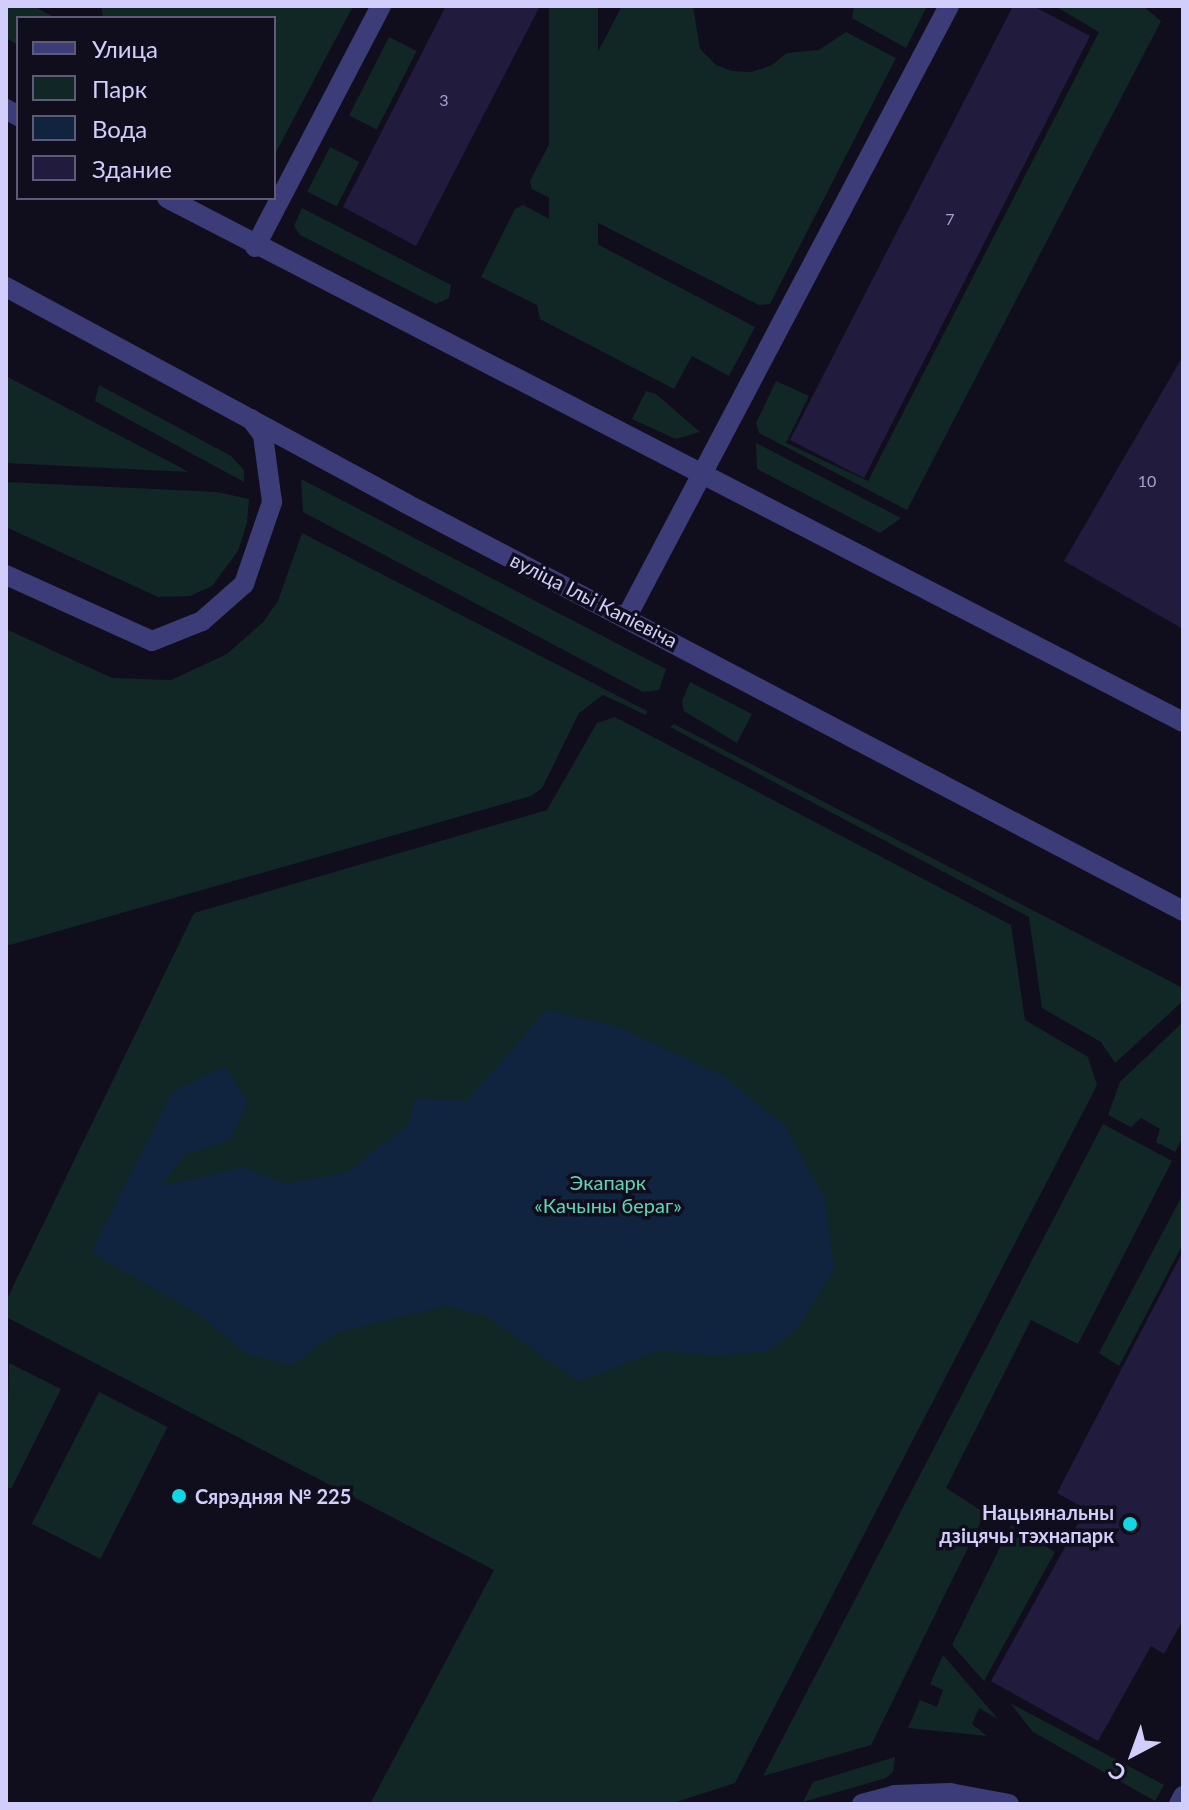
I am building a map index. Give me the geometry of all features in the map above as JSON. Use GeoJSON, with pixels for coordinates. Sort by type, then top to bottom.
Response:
{"type":"FeatureCollection","features":[{"type":"Feature","properties":{"kind":"street"},"geometry":{"type":"LineString","coordinates":[[255,247],[381,6]]}},
{"type":"Feature","properties":{"kind":"street"},"geometry":{"type":"LineString","coordinates":[[626,618],[705,475],[949,6]]}},
{"type":"Feature","properties":{"kind":"street"},"geometry":{"type":"LineString","coordinates":[[171,200],[255,247],[1183,722]]}},
{"type":"Feature","properties":{"kind":"street","name":"вуліца Ільі Капіевіча"},"geometry":{"type":"LineString","coordinates":[[6,287],[1183,911]]}},
{"type":"Feature","properties":{"kind":"street"},"geometry":{"type":"LineString","coordinates":[[6,575],[152,641],[202,621],[244,584],[272,502],[263,435],[251,419]]}},
{"type":"Feature","properties":{"kind":"street"},"geometry":{"type":"LineString","coordinates":[[862,1804],[895,1795],[950,1793],[1009,1804]]}},
{"type":"Feature","properties":{"kind":"street"},"geometry":{"type":"LineString","coordinates":[[1179,1804],[1183,1796]]}},
{"type":"Feature","properties":{"kind":"green space"},"geometry":{"type":"Polygon","coordinates":[[[6,6],[34,6],[52,16],[16,16],[16,44],[6,38],[6,6]]]}},
{"type":"Feature","properties":{"kind":"green space"},"geometry":{"type":"Polygon","coordinates":[[[101,6],[353,6],[276,152],[276,16],[103,16],[101,6]]]}},
{"type":"Feature","properties":{"kind":"green space"},"geometry":{"type":"Polygon","coordinates":[[[549,6],[598,6],[598,281],[549,281],[549,6]]]}},
{"type":"Feature","properties":{"kind":"green space"},"geometry":{"type":"Polygon","coordinates":[[[622,6],[693,6],[700,49],[716,65],[732,71],[752,72],[772,65],[787,53],[819,50],[846,32],[896,58],[770,304],[759,305],[532,189],[530,181],[622,6]]]}},
{"type":"Feature","properties":{"kind":"green space"},"geometry":{"type":"Polygon","coordinates":[[[854,6],[927,6],[906,48],[852,18],[854,6]]]}},
{"type":"Feature","properties":{"kind":"green space"},"geometry":{"type":"Polygon","coordinates":[[[1055,6],[1143,6],[1161,21],[907,510],[759,433],[756,423],[776,381],[809,396],[786,443],[868,481],[1099,32],[1055,6]]]}},
{"type":"Feature","properties":{"kind":"green space"},"geometry":{"type":"Polygon","coordinates":[[[389,37],[417,51],[377,129],[349,115],[389,37]]]}},
{"type":"Feature","properties":{"kind":"green space"},"geometry":{"type":"Polygon","coordinates":[[[330,147],[359,162],[337,207],[307,192],[330,147]]]}},
{"type":"Feature","properties":{"kind":"green space"},"geometry":{"type":"Polygon","coordinates":[[[523,205],[755,327],[729,376],[692,356],[674,389],[540,319],[537,305],[481,277],[515,209],[523,205]]]}},
{"type":"Feature","properties":{"kind":"green space"},"geometry":{"type":"Polygon","coordinates":[[[302,208],[451,285],[449,298],[436,304],[300,235],[294,226],[302,208]]]}},
{"type":"Feature","properties":{"kind":"green space"},"geometry":{"type":"Polygon","coordinates":[[[6,376],[189,472],[6,463],[6,376]]]}},
{"type":"Feature","properties":{"kind":"green space"},"geometry":{"type":"Polygon","coordinates":[[[99,385],[231,456],[244,470],[244,482],[95,401],[99,385]]]}},
{"type":"Feature","properties":{"kind":"green space"},"geometry":{"type":"Polygon","coordinates":[[[646,391],[656,394],[700,432],[676,439],[632,419],[646,391]]]}},
{"type":"Feature","properties":{"kind":"green space"},"geometry":{"type":"Polygon","coordinates":[[[756,443],[901,518],[880,533],[757,469],[756,443]]]}},
{"type":"Feature","properties":{"kind":"green space"},"geometry":{"type":"Polygon","coordinates":[[[301,479],[666,669],[659,690],[643,692],[303,512],[301,479]]]}},
{"type":"Feature","properties":{"kind":"green space"},"geometry":{"type":"Polygon","coordinates":[[[6,482],[217,492],[249,499],[247,523],[238,551],[212,586],[190,596],[158,597],[6,527],[6,482]]]}},
{"type":"Feature","properties":{"kind":"green space"},"geometry":{"type":"Polygon","coordinates":[[[302,533],[647,711],[646,715],[603,695],[579,713],[542,788],[531,796],[6,946],[6,629],[112,678],[171,680],[227,654],[263,622],[278,601],[302,533]]]}},
{"type":"Feature","properties":{"kind":"green space"},"geometry":{"type":"Polygon","coordinates":[[[690,682],[752,714],[737,743],[684,711],[682,701],[690,682]]]}},
{"type":"Feature","properties":{"kind":"green space","name":"Экапарк «Качыны бераг»"},"geometry":{"type":"Polygon","coordinates":[[[615,717],[1011,925],[1025,1020],[1088,1057],[1097,1085],[735,1783],[670,1804],[370,1804],[494,1570],[6,1317],[6,1301],[194,913],[547,810],[597,723],[615,717]]]}},
{"type":"Feature","properties":{"kind":"green space"},"geometry":{"type":"Polygon","coordinates":[[[674,724],[1183,988],[1183,1001],[1115,1063],[1101,1042],[1042,1008],[1029,917],[670,727],[674,724]]]}},
{"type":"Feature","properties":{"kind":"green space"},"geometry":{"type":"Polygon","coordinates":[[[1183,1022],[1183,1137],[1175,1152],[1156,1142],[1160,1129],[1141,1118],[1131,1127],[1108,1115],[1120,1082],[1183,1022]]]}},
{"type":"Feature","properties":{"kind":"green space"},"geometry":{"type":"Polygon","coordinates":[[[1103,1124],[1172,1161],[1078,1344],[1031,1320],[946,1488],[985,1513],[871,1745],[763,1776],[1103,1124]]]}},
{"type":"Feature","properties":{"kind":"green space"},"geometry":{"type":"Polygon","coordinates":[[[1183,1194],[1183,1244],[1119,1366],[1099,1353],[1183,1194]]]}},
{"type":"Feature","properties":{"kind":"green space"},"geometry":{"type":"Polygon","coordinates":[[[9,1363],[61,1389],[11,1489],[6,1486],[9,1363]]]}},
{"type":"Feature","properties":{"kind":"green space"},"geometry":{"type":"Polygon","coordinates":[[[99,1392],[168,1427],[100,1559],[32,1524],[99,1392]]]}},
{"type":"Feature","properties":{"kind":"green space"},"geometry":{"type":"Polygon","coordinates":[[[1011,1525],[1055,1552],[984,1681],[952,1645],[1011,1525]]]}},
{"type":"Feature","properties":{"kind":"green space"},"geometry":{"type":"Polygon","coordinates":[[[943,1655],[998,1719],[979,1708],[972,1724],[987,1736],[908,1728],[920,1700],[937,1707],[943,1690],[930,1684],[943,1655]]]}},
{"type":"Feature","properties":{"kind":"green space"},"geometry":{"type":"Polygon","coordinates":[[[1010,1703],[1164,1785],[1155,1801],[1033,1732],[1010,1703]]]}},
{"type":"Feature","properties":{"kind":"green space"},"geometry":{"type":"Polygon","coordinates":[[[895,1757],[893,1772],[886,1778],[803,1802],[813,1782],[895,1757]]]}},
{"type":"Feature","properties":{"kind":"water"},"geometry":{"type":"Polygon","coordinates":[[[546,1010],[619,1027],[725,1077],[786,1127],[825,1199],[834,1269],[800,1325],[768,1351],[714,1356],[660,1350],[578,1382],[487,1316],[445,1306],[338,1332],[292,1365],[247,1354],[200,1315],[91,1252],[172,1092],[225,1066],[248,1102],[230,1140],[185,1155],[161,1186],[244,1167],[285,1184],[347,1172],[409,1124],[415,1098],[467,1101],[546,1010]]]}},
{"type":"Feature","properties":{"kind":"building"},"geometry":{"type":"Polygon","coordinates":[[[446,6],[540,6],[416,246],[343,207],[446,6]]]}},
{"type":"Feature","properties":{"kind":"building"},"geometry":{"type":"Polygon","coordinates":[[[1013,6],[1033,6],[1090,36],[864,478],[790,440],[1013,6]]]}},
{"type":"Feature","properties":{"kind":"building"},"geometry":{"type":"Polygon","coordinates":[[[1183,356],[1183,629],[1064,561],[1183,356]]]}},
{"type":"Feature","properties":{"kind":"building","name":"Нацыянальны дзіцячы тэхнапарк"},"geometry":{"type":"Polygon","coordinates":[[[1183,1251],[1183,1620],[1164,1654],[1151,1646],[1098,1741],[991,1681],[1086,1509],[1057,1493],[1183,1251]]]}},
{"type":"Feature","properties":{"kind":"place","name":"Сярэдняя № 225"},"geometry":{"type":"Point","coordinates":[179,1496]}},
{"type":"Feature","properties":{"kind":"place","name":"Нацыянальны дзіцячы тэхнапарк"},"geometry":{"type":"Point","coordinates":[1130,1524]}}]}
